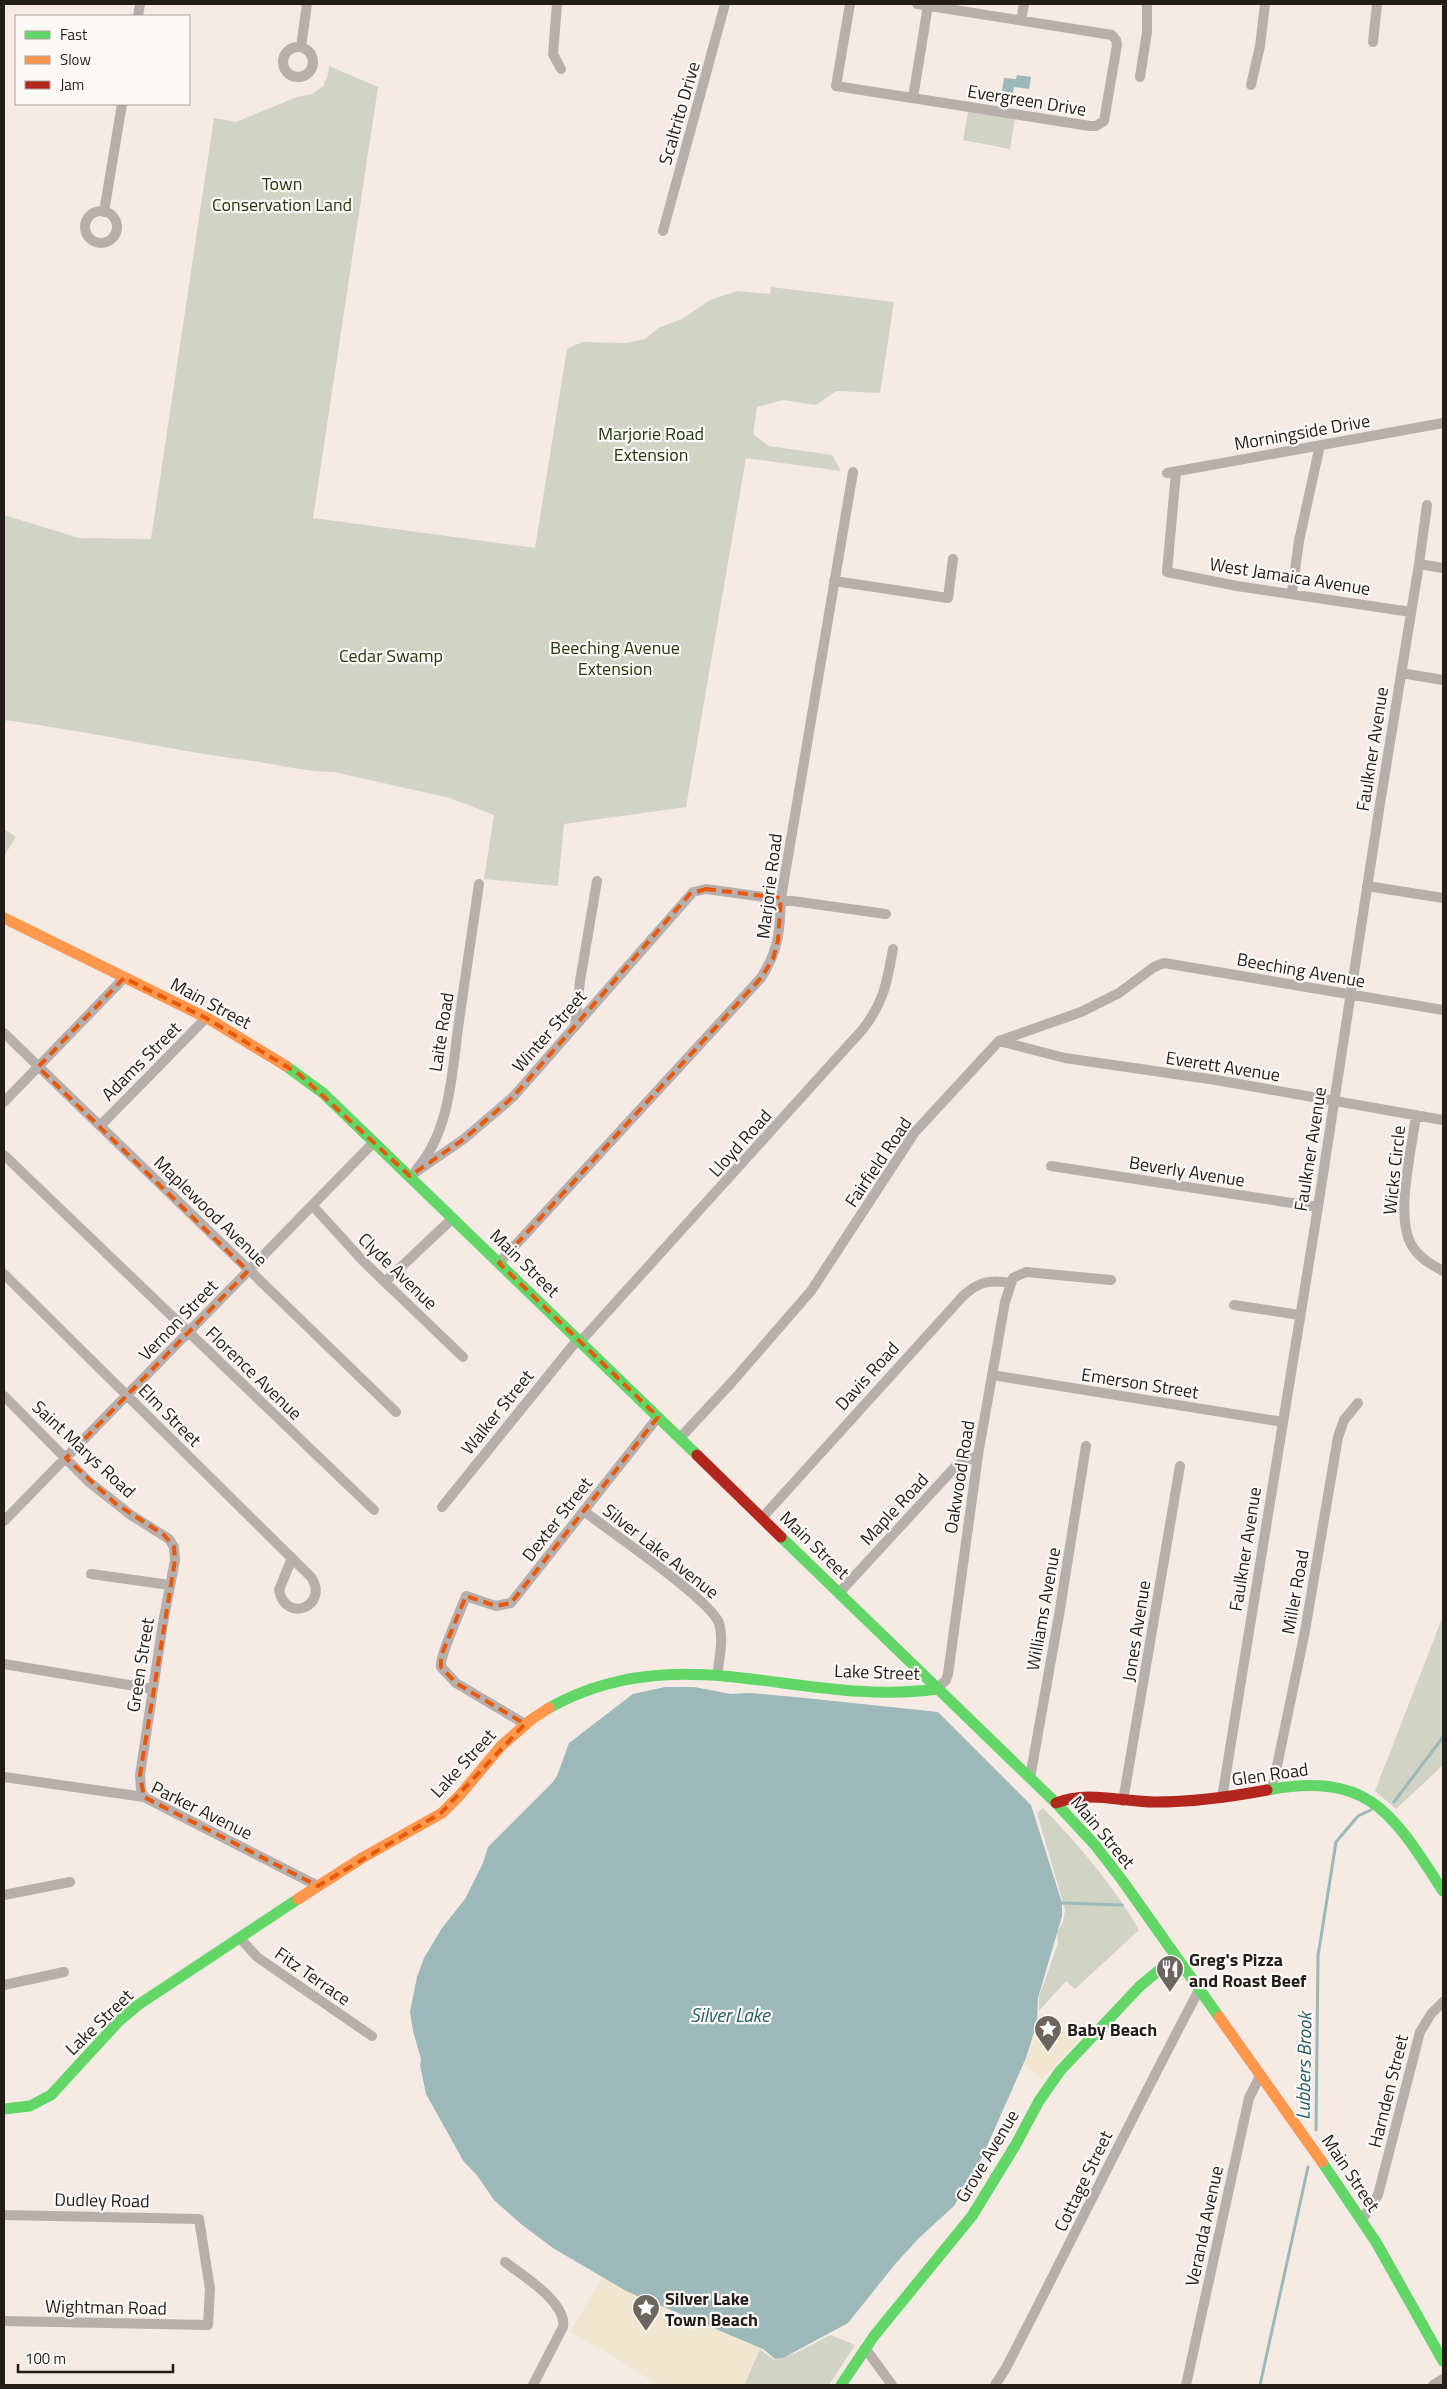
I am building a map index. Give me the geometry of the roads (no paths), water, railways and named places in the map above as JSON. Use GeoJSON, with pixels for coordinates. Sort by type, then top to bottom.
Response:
{"type":"FeatureCollection","features":[{"type":"Feature","properties":{"kind":"main road","name":"Main Street"},"geometry":{"type":"LineString","coordinates":[[4,918],[206,1018],[299,1074],[335,1104],[1056,1803],[1104,1856],[1362,2220],[1443,2361]]}},
{"type":"Feature","properties":{"kind":"main road","name":"Lake Street"},"geometry":{"type":"LineString","coordinates":[[4,2109],[30,2106],[50,2096],[128,2013],[368,1854],[432,1819],[451,1805],[500,1748],[526,1724],[563,1699],[610,1682],[640,1676],[717,1676],[853,1690],[920,1691],[937,1689]]}},
{"type":"Feature","properties":{"kind":"main road","name":"Glen Road"},"geometry":{"type":"LineString","coordinates":[[1056,1803],[1065,1799],[1082,1797],[1123,1802],[1162,1802],[1222,1798],[1306,1785],[1328,1785],[1351,1790],[1370,1799],[1397,1824],[1443,1891]]}},
{"type":"Feature","properties":{"kind":"main road","name":"Grove Avenue"},"geometry":{"type":"LineString","coordinates":[[841,2385],[865,2348],[972,2216],[1015,2146],[1039,2101],[1060,2071],[1140,1986],[1158,1969],[1175,1957]]}},
{"type":"Feature","properties":{"kind":"street"},"geometry":{"type":"LineString","coordinates":[[301,46],[308,4]]}},
{"type":"Feature","properties":{"kind":"street"},"geometry":{"type":"LineString","coordinates":[[557,4],[553,54],[561,69]]}},
{"type":"Feature","properties":{"kind":"street","name":"Scaltrito Drive"},"geometry":{"type":"LineString","coordinates":[[663,231],[725,4]]}},
{"type":"Feature","properties":{"kind":"street","name":"Evergreen Drive"},"geometry":{"type":"LineString","coordinates":[[850,4],[836,86],[1090,126],[1101,124],[1105,115],[1117,44],[1115,37],[1108,34],[917,4]]}},
{"type":"Feature","properties":{"kind":"street"},"geometry":{"type":"LineString","coordinates":[[1021,20],[1024,4]]}},
{"type":"Feature","properties":{"kind":"street"},"geometry":{"type":"LineString","coordinates":[[1140,77],[1147,32],[1147,4]]}},
{"type":"Feature","properties":{"kind":"street"},"geometry":{"type":"LineString","coordinates":[[1251,85],[1260,46],[1265,4]]}},
{"type":"Feature","properties":{"kind":"street"},"geometry":{"type":"LineString","coordinates":[[1373,42],[1377,4]]}},
{"type":"Feature","properties":{"kind":"street"},"geometry":{"type":"LineString","coordinates":[[913,98],[928,6]]}},
{"type":"Feature","properties":{"kind":"street"},"geometry":{"type":"LineString","coordinates":[[104,212],[122,105]]}},
{"type":"Feature","properties":{"kind":"street","name":"Morningside Drive"},"geometry":{"type":"LineString","coordinates":[[1166,570],[1172,472],[1443,423]]}},
{"type":"Feature","properties":{"kind":"street"},"geometry":{"type":"LineString","coordinates":[[1292,592],[1299,541],[1320,445]]}},
{"type":"Feature","properties":{"kind":"street","name":"Marjorie Road"},"geometry":{"type":"LineString","coordinates":[[499,1263],[761,978],[776,949],[781,898],[853,472]]}},
{"type":"Feature","properties":{"kind":"street","name":"Faulkner Avenue"},"geometry":{"type":"LineString","coordinates":[[1222,1798],[1318,1207],[1419,564],[1426,505]]}},
{"type":"Feature","properties":{"kind":"street"},"geometry":{"type":"LineString","coordinates":[[834,581],[948,598],[954,560]]}},
{"type":"Feature","properties":{"kind":"street"},"geometry":{"type":"LineString","coordinates":[[1419,564],[1443,568]]}},
{"type":"Feature","properties":{"kind":"street","name":"West Jamaica Avenue"},"geometry":{"type":"LineString","coordinates":[[1166,570],[1237,586],[1292,592],[1411,612]]}},
{"type":"Feature","properties":{"kind":"street"},"geometry":{"type":"LineString","coordinates":[[1401,673],[1443,680]]}},
{"type":"Feature","properties":{"kind":"street"},"geometry":{"type":"LineString","coordinates":[[575,1025],[579,988],[597,881]]}},
{"type":"Feature","properties":{"kind":"street","name":"Laite Road"},"geometry":{"type":"LineString","coordinates":[[410,1176],[426,1157],[441,1124],[454,1058],[479,884]]}},
{"type":"Feature","properties":{"kind":"street"},"geometry":{"type":"LineString","coordinates":[[1367,886],[1443,898]]}},
{"type":"Feature","properties":{"kind":"street","name":"Winter Street"},"geometry":{"type":"LineString","coordinates":[[410,1176],[452,1148],[499,1110],[525,1084],[575,1025],[671,919],[690,894],[697,890],[781,898]]}},
{"type":"Feature","properties":{"kind":"street"},"geometry":{"type":"LineString","coordinates":[[781,898],[886,914]]}},
{"type":"Feature","properties":{"kind":"street","name":"Lloyd Road"},"geometry":{"type":"LineString","coordinates":[[579,1340],[863,1029],[877,1010],[884,995],[893,949]]}},
{"type":"Feature","properties":{"kind":"street","name":"Beeching Avenue"},"geometry":{"type":"LineString","coordinates":[[1154,967],[1170,964],[1443,1010]]}},
{"type":"Feature","properties":{"kind":"street","name":"Fairfield Road"},"geometry":{"type":"LineString","coordinates":[[680,1438],[811,1292],[916,1132],[999,1041],[1081,1012],[1119,992],[1154,967]]}},
{"type":"Feature","properties":{"kind":"street"},"geometry":{"type":"LineString","coordinates":[[4,1102],[124,978]]}},
{"type":"Feature","properties":{"kind":"street","name":"Adams Street"},"geometry":{"type":"LineString","coordinates":[[100,1126],[206,1018]]}},
{"type":"Feature","properties":{"kind":"street","name":"Maplewood Avenue"},"geometry":{"type":"LineString","coordinates":[[4,1033],[216,1237],[248,1271],[396,1412]]}},
{"type":"Feature","properties":{"kind":"street","name":"Everett Avenue"},"geometry":{"type":"LineString","coordinates":[[999,1041],[1058,1057],[1216,1080],[1443,1120]]}},
{"type":"Feature","properties":{"kind":"street","name":"Wicks Circle"},"geometry":{"type":"LineString","coordinates":[[1416,1115],[1405,1197],[1404,1223],[1411,1245],[1419,1256],[1443,1270]]}},
{"type":"Feature","properties":{"kind":"street","name":"Vernon Street"},"geometry":{"type":"LineString","coordinates":[[4,1521],[374,1142]]}},
{"type":"Feature","properties":{"kind":"street","name":"Florence Avenue"},"geometry":{"type":"LineString","coordinates":[[4,1155],[125,1269],[188,1333],[374,1510]]}},
{"type":"Feature","properties":{"kind":"street","name":"Beverly Avenue"},"geometry":{"type":"LineString","coordinates":[[1051,1166],[1318,1207]]}},
{"type":"Feature","properties":{"kind":"street","name":"Clyde Avenue"},"geometry":{"type":"LineString","coordinates":[[313,1206],[385,1282],[463,1357]]}},
{"type":"Feature","properties":{"kind":"street"},"geometry":{"type":"LineString","coordinates":[[385,1282],[453,1218]]}},
{"type":"Feature","properties":{"kind":"street"},"geometry":{"type":"LineString","coordinates":[[1010,1283],[1013,1278],[1022,1273],[1111,1280]]}},
{"type":"Feature","properties":{"kind":"street","name":"Elm Street"},"geometry":{"type":"LineString","coordinates":[[4,1274],[127,1395],[292,1558],[311,1577],[316,1587],[314,1599],[302,1609],[290,1608],[284,1604],[279,1590],[292,1558]]}},
{"type":"Feature","properties":{"kind":"street","name":"Davis Road"},"geometry":{"type":"LineString","coordinates":[[762,1518],[963,1296],[983,1282],[991,1280],[1010,1283]]}},
{"type":"Feature","properties":{"kind":"street","name":"Oakwood Road"},"geometry":{"type":"LineString","coordinates":[[937,1689],[946,1680],[948,1674],[978,1455],[1010,1283]]}},
{"type":"Feature","properties":{"kind":"street"},"geometry":{"type":"LineString","coordinates":[[1234,1305],[1300,1315]]}},
{"type":"Feature","properties":{"kind":"street","name":"Walker Street"},"geometry":{"type":"LineString","coordinates":[[442,1507],[579,1340]]}},
{"type":"Feature","properties":{"kind":"street","name":"Emerson Street"},"geometry":{"type":"LineString","coordinates":[[992,1376],[1283,1422]]}},
{"type":"Feature","properties":{"kind":"street","name":"Saint Marys Road"},"geometry":{"type":"LineString","coordinates":[[4,1396],[89,1482],[115,1504],[169,1539]]}},
{"type":"Feature","properties":{"kind":"street","name":"Miller Road"},"geometry":{"type":"LineString","coordinates":[[1272,1790],[1306,1622],[1338,1437],[1344,1420],[1358,1403]]}},
{"type":"Feature","properties":{"kind":"street","name":"Dexter Street"},"geometry":{"type":"LineString","coordinates":[[526,1724],[456,1683],[441,1667],[441,1656],[466,1596],[496,1606],[509,1604],[658,1417]]}},
{"type":"Feature","properties":{"kind":"street","name":"Williams Avenue"},"geometry":{"type":"LineString","coordinates":[[1030,1778],[1086,1446]]}},
{"type":"Feature","properties":{"kind":"street","name":"Maple Road"},"geometry":{"type":"LineString","coordinates":[[839,1593],[956,1466],[978,1455]]}},
{"type":"Feature","properties":{"kind":"street","name":"Jones Avenue"},"geometry":{"type":"LineString","coordinates":[[1123,1802],[1180,1466]]}},
{"type":"Feature","properties":{"kind":"street","name":"Silver Lake Avenue"},"geometry":{"type":"LineString","coordinates":[[584,1511],[689,1591],[715,1616],[720,1629],[717,1676]]}},
{"type":"Feature","properties":{"kind":"street","name":"Green Street"},"geometry":{"type":"LineString","coordinates":[[144,1797],[141,1790],[140,1775],[175,1554],[169,1539]]}},
{"type":"Feature","properties":{"kind":"street"},"geometry":{"type":"LineString","coordinates":[[91,1574],[170,1586]]}},
{"type":"Feature","properties":{"kind":"street"},"geometry":{"type":"LineString","coordinates":[[4,1664],[153,1689]]}},
{"type":"Feature","properties":{"kind":"street","name":"Parker Avenue"},"geometry":{"type":"LineString","coordinates":[[4,1777],[144,1797],[318,1886]]}},
{"type":"Feature","properties":{"kind":"street"},"geometry":{"type":"LineString","coordinates":[[4,1895],[70,1882]]}},
{"type":"Feature","properties":{"kind":"street","name":"Fitz Terrace"},"geometry":{"type":"LineString","coordinates":[[240,1938],[256,1957],[372,2036]]}},
{"type":"Feature","properties":{"kind":"street"},"geometry":{"type":"LineString","coordinates":[[4,1985],[64,1972]]}},
{"type":"Feature","properties":{"kind":"street","name":"Cottage Street"},"geometry":{"type":"LineString","coordinates":[[995,2385],[1006,2368],[1070,2245],[1111,2159],[1199,1990]]}},
{"type":"Feature","properties":{"kind":"street","name":"Harnden Street"},"geometry":{"type":"LineString","coordinates":[[1362,2220],[1378,2196],[1420,2032],[1431,2014],[1443,2002]]}},
{"type":"Feature","properties":{"kind":"street","name":"Veranda Avenue"},"geometry":{"type":"LineString","coordinates":[[1186,2385],[1249,2098],[1260,2076]]}},
{"type":"Feature","properties":{"kind":"street","name":"Dudley Road"},"geometry":{"type":"LineString","coordinates":[[4,2215],[199,2219],[210,2289],[208,2324]]}},
{"type":"Feature","properties":{"kind":"street"},"geometry":{"type":"LineString","coordinates":[[505,2262],[550,2299],[560,2309],[563,2318],[563,2327],[533,2385]]}},
{"type":"Feature","properties":{"kind":"street","name":"Wightman Road"},"geometry":{"type":"LineString","coordinates":[[4,2321],[208,2324]]}},
{"type":"Feature","properties":{"kind":"street"},"geometry":{"type":"LineString","coordinates":[[865,2348],[892,2385]]}},
{"type":"Feature","properties":{"kind":"street"},"geometry":{"type":"LineString","coordinates":[[1433,2385],[1443,2379]]}},
{"type":"Feature","properties":{"kind":"water"},"geometry":{"type":"Polygon","coordinates":[[[1017,75],[1031,77],[1029,89],[1014,87],[1013,93],[1002,91],[1004,78],[1016,79],[1017,75]]]}},
{"type":"Feature","properties":{"kind":"water","name":"Silver Lake"},"geometry":{"type":"Polygon","coordinates":[[[665,1687],[694,1687],[731,1694],[750,1693],[938,1712],[1031,1805],[1062,1903],[1062,1916],[1038,1998],[1037,2023],[1026,2058],[979,2164],[954,2206],[920,2237],[896,2263],[848,2323],[783,2358],[775,2359],[763,2349],[626,2291],[553,2248],[521,2224],[494,2200],[476,2174],[464,2162],[426,2094],[420,2065],[421,2059],[413,2031],[410,2012],[417,1977],[424,1958],[442,1928],[465,1899],[483,1863],[488,1847],[552,1783],[557,1776],[569,1743],[633,1694],[665,1687]]]}},
{"type":"Feature","properties":{"kind":"waterway","name":"Lubbers Brook"},"geometry":{"type":"LineString","coordinates":[[1394,1802],[1443,1737]]}},
{"type":"Feature","properties":{"kind":"waterway","name":"Lubbers Brook"},"geometry":{"type":"LineString","coordinates":[[1316,2130],[1318,1956],[1336,1842],[1358,1816],[1371,1810]]}},
{"type":"Feature","properties":{"kind":"waterway"},"geometry":{"type":"LineString","coordinates":[[1062,1903],[1122,1905]]}},
{"type":"Feature","properties":{"kind":"waterway","name":"Lubbers Brook"},"geometry":{"type":"LineString","coordinates":[[1260,2385],[1308,2167]]}},
{"type":"Feature","properties":{"kind":"place","name":"Greg's Pizza and Roast Beef"},"geometry":{"type":"Point","coordinates":[1170,1993]}},
{"type":"Feature","properties":{"kind":"place","name":"Baby Beach"},"geometry":{"type":"Point","coordinates":[1048,2053]}},
{"type":"Feature","properties":{"kind":"place","name":"Silver Lake Town Beach"},"geometry":{"type":"Point","coordinates":[646,2332]}},
{"type":"Feature","properties":{"kind":"park label","name":"Town Conservation Land"},"geometry":{"type":"Point","coordinates":[282,193]}},
{"type":"Feature","properties":{"kind":"park label","name":"Marjorie Road Extension"},"geometry":{"type":"Point","coordinates":[651,443]}},
{"type":"Feature","properties":{"kind":"park label","name":"Cedar Swamp"},"geometry":{"type":"Point","coordinates":[391,655]}},
{"type":"Feature","properties":{"kind":"park label","name":"Beeching Avenue Extension"},"geometry":{"type":"Point","coordinates":[615,658]}}]}
